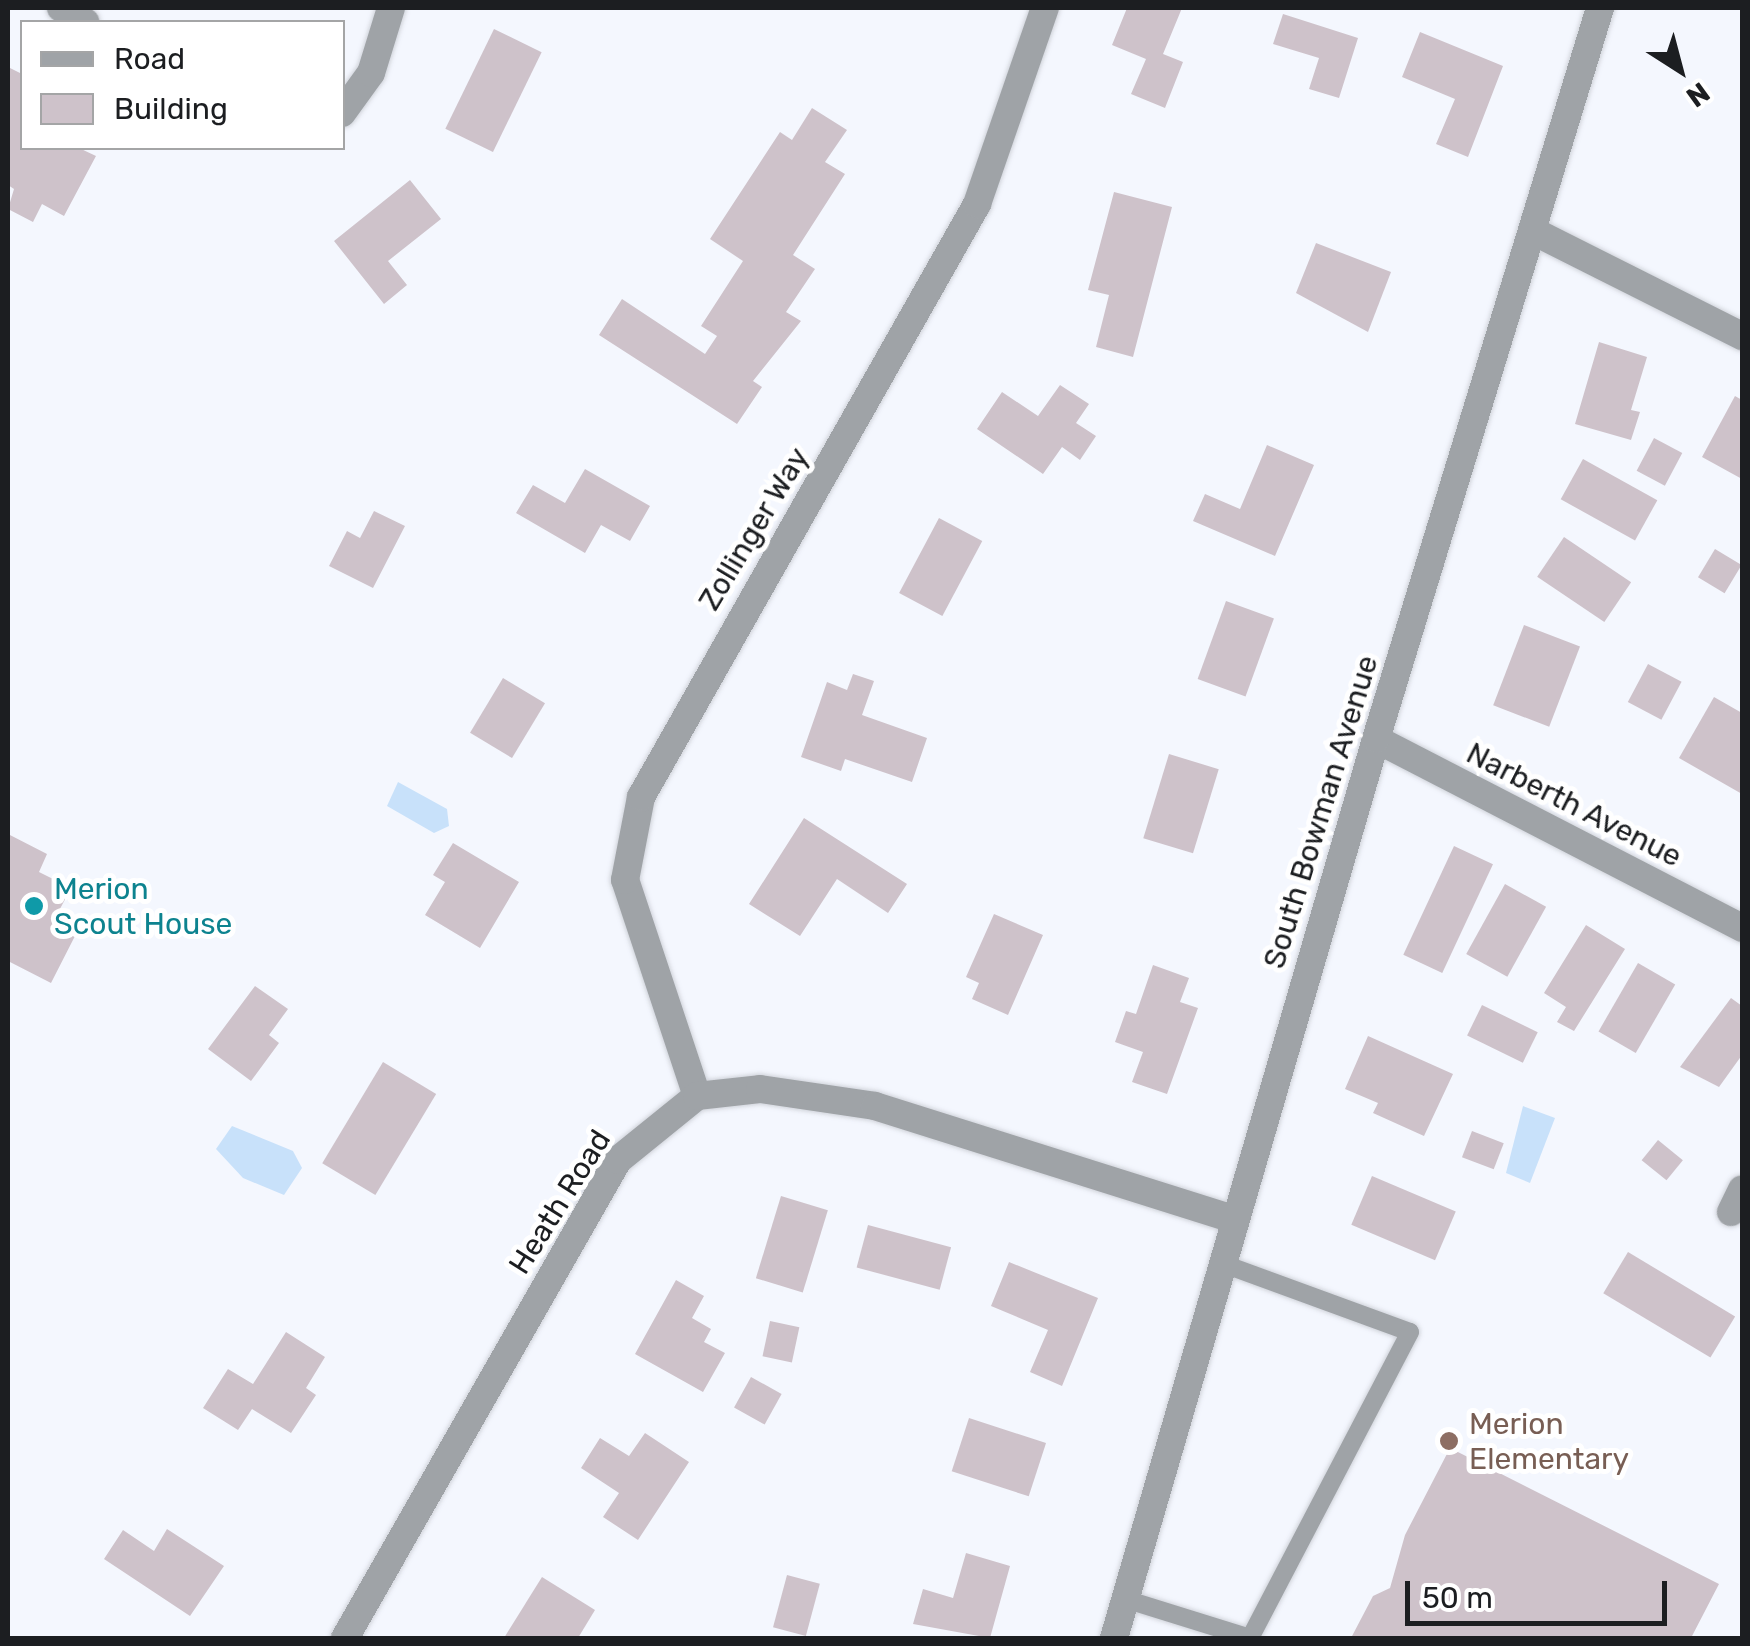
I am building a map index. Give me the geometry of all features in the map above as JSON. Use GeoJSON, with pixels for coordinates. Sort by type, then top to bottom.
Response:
{"type":"FeatureCollection","features":[{"type":"Feature","properties":{"kind":"street"},"geometry":{"type":"LineString","coordinates":[[345,109],[370,74],[391,8]]}},
{"type":"Feature","properties":{"kind":"street","name":"Zollinger Way"},"geometry":{"type":"LineString","coordinates":[[696,1096],[624,880],[641,797],[977,204],[1045,8]]}},
{"type":"Feature","properties":{"kind":"street","name":"South Bowman Avenue"},"geometry":{"type":"LineString","coordinates":[[1114,1638],[1376,740],[1535,232],[1600,8]]}},
{"type":"Feature","properties":{"kind":"street"},"geometry":{"type":"LineString","coordinates":[[1535,232],[1742,336]]}},
{"type":"Feature","properties":{"kind":"street","name":"Narberth Avenue"},"geometry":{"type":"LineString","coordinates":[[1376,740],[1742,928]]}},
{"type":"Feature","properties":{"kind":"street"},"geometry":{"type":"LineString","coordinates":[[696,1096],[760,1088],[875,1106],[1234,1218]]}},
{"type":"Feature","properties":{"kind":"street","name":"Heath Road"},"geometry":{"type":"LineString","coordinates":[[345,1638],[618,1160],[696,1096]]}},
{"type":"Feature","properties":{"kind":"lane"},"geometry":{"type":"LineString","coordinates":[[1125,1599],[1250,1638],[1410,1332],[1222,1263]]}},
{"type":"Feature","properties":{"kind":"water"},"geometry":{"type":"Polygon","coordinates":[[[398,782],[447,809],[449,826],[434,833],[387,806],[398,782]]]}},
{"type":"Feature","properties":{"kind":"water"},"geometry":{"type":"Polygon","coordinates":[[[1523,1106],[1555,1118],[1530,1183],[1506,1173],[1523,1106]]]}},
{"type":"Feature","properties":{"kind":"water"},"geometry":{"type":"Polygon","coordinates":[[[232,1126],[293,1151],[302,1168],[284,1195],[243,1178],[216,1149],[232,1126]]]}},
{"type":"Feature","properties":{"kind":"building"},"geometry":{"type":"Polygon","coordinates":[[[1127,8],[1182,8],[1163,54],[1183,62],[1165,108],[1131,94],[1146,59],[1112,45],[1127,8]]]}},
{"type":"Feature","properties":{"kind":"building"},"geometry":{"type":"Polygon","coordinates":[[[1283,14],[1358,38],[1339,98],[1309,89],[1319,58],[1273,44],[1283,14]]]}},
{"type":"Feature","properties":{"kind":"building"},"geometry":{"type":"Polygon","coordinates":[[[494,29],[542,52],[493,152],[445,129],[494,29]]]}},
{"type":"Feature","properties":{"kind":"building"},"geometry":{"type":"Polygon","coordinates":[[[1420,32],[1503,66],[1468,157],[1436,144],[1455,99],[1402,77],[1420,32]]]}},
{"type":"Feature","properties":{"kind":"building"},"geometry":{"type":"Polygon","coordinates":[[[10,68],[20,73],[20,150],[83,150],[96,156],[64,216],[42,204],[33,222],[8,209],[14,189],[8,185],[10,68]]]}},
{"type":"Feature","properties":{"kind":"building"},"geometry":{"type":"Polygon","coordinates":[[[812,108],[847,130],[825,162],[845,174],[793,255],[815,269],[786,312],[801,321],[753,381],[762,387],[737,424],[599,335],[622,299],[705,354],[717,336],[701,326],[743,261],[710,239],[780,132],[792,140],[812,108]]]}},
{"type":"Feature","properties":{"kind":"building"},"geometry":{"type":"Polygon","coordinates":[[[410,180],[441,219],[388,261],[407,285],[384,304],[334,241],[410,180]]]}},
{"type":"Feature","properties":{"kind":"building"},"geometry":{"type":"Polygon","coordinates":[[[1114,192],[1172,207],[1133,357],[1096,347],[1109,295],[1088,290],[1114,192]]]}},
{"type":"Feature","properties":{"kind":"building"},"geometry":{"type":"Polygon","coordinates":[[[1316,243],[1391,272],[1368,332],[1296,293],[1316,243]]]}},
{"type":"Feature","properties":{"kind":"building"},"geometry":{"type":"Polygon","coordinates":[[[1599,342],[1647,357],[1631,410],[1640,412],[1631,440],[1575,424],[1599,342]]]}},
{"type":"Feature","properties":{"kind":"building"},"geometry":{"type":"Polygon","coordinates":[[[1060,385],[1089,404],[1076,423],[1096,436],[1080,460],[1062,447],[1043,474],[977,429],[1002,392],[1038,416],[1060,385]]]}},
{"type":"Feature","properties":{"kind":"building"},"geometry":{"type":"Polygon","coordinates":[[[1735,396],[1742,400],[1742,479],[1702,457],[1735,396]]]}},
{"type":"Feature","properties":{"kind":"building"},"geometry":{"type":"Polygon","coordinates":[[[1654,438],[1682,453],[1665,486],[1637,471],[1654,438]]]}},
{"type":"Feature","properties":{"kind":"building"},"geometry":{"type":"Polygon","coordinates":[[[1267,445],[1314,465],[1275,556],[1193,521],[1205,494],[1240,509],[1267,445]]]}},
{"type":"Feature","properties":{"kind":"building"},"geometry":{"type":"Polygon","coordinates":[[[1583,459],[1657,500],[1635,540],[1561,499],[1583,459]]]}},
{"type":"Feature","properties":{"kind":"building"},"geometry":{"type":"Polygon","coordinates":[[[585,469],[650,506],[630,541],[601,525],[585,553],[516,513],[533,485],[565,503],[585,469]]]}},
{"type":"Feature","properties":{"kind":"building"},"geometry":{"type":"Polygon","coordinates":[[[374,511],[405,526],[373,588],[329,566],[347,531],[360,538],[374,511]]]}},
{"type":"Feature","properties":{"kind":"building"},"geometry":{"type":"Polygon","coordinates":[[[939,518],[982,541],[942,616],[899,593],[939,518]]]}},
{"type":"Feature","properties":{"kind":"building"},"geometry":{"type":"Polygon","coordinates":[[[1564,537],[1631,582],[1604,622],[1537,577],[1564,537]]]}},
{"type":"Feature","properties":{"kind":"building"},"geometry":{"type":"Polygon","coordinates":[[[1715,549],[1742,565],[1725,593],[1698,577],[1715,549]]]}},
{"type":"Feature","properties":{"kind":"building"},"geometry":{"type":"Polygon","coordinates":[[[1226,601],[1274,618],[1246,696],[1198,679],[1226,601]]]}},
{"type":"Feature","properties":{"kind":"building"},"geometry":{"type":"Polygon","coordinates":[[[1524,625],[1580,647],[1549,727],[1493,705],[1524,625]]]}},
{"type":"Feature","properties":{"kind":"building"},"geometry":{"type":"Polygon","coordinates":[[[1648,664],[1682,682],[1661,720],[1628,702],[1648,664]]]}},
{"type":"Feature","properties":{"kind":"building"},"geometry":{"type":"Polygon","coordinates":[[[853,674],[874,681],[862,715],[927,738],[912,782],[845,759],[841,771],[801,757],[827,682],[847,690],[853,674]]]}},
{"type":"Feature","properties":{"kind":"building"},"geometry":{"type":"Polygon","coordinates":[[[503,678],[545,703],[512,758],[470,733],[503,678]]]}},
{"type":"Feature","properties":{"kind":"building"},"geometry":{"type":"Polygon","coordinates":[[[1714,697],[1742,713],[1742,794],[1679,758],[1714,697]]]}},
{"type":"Feature","properties":{"kind":"building"},"geometry":{"type":"Polygon","coordinates":[[[1169,754],[1219,769],[1193,853],[1143,838],[1169,754]]]}},
{"type":"Feature","properties":{"kind":"building"},"geometry":{"type":"Polygon","coordinates":[[[804,818],[907,884],[888,913],[837,879],[800,936],[749,904],[804,818]]]}},
{"type":"Feature","properties":{"kind":"building","name":"Merion Scout House"},"geometry":{"type":"Polygon","coordinates":[[[8,834],[47,854],[39,872],[71,888],[52,924],[75,936],[51,983],[8,961],[8,834]]]}},
{"type":"Feature","properties":{"kind":"building"},"geometry":{"type":"Polygon","coordinates":[[[453,843],[519,882],[480,948],[425,915],[445,882],[433,875],[453,843]]]}},
{"type":"Feature","properties":{"kind":"building"},"geometry":{"type":"Polygon","coordinates":[[[1454,846],[1493,864],[1442,973],[1403,955],[1454,846]]]}},
{"type":"Feature","properties":{"kind":"building"},"geometry":{"type":"Polygon","coordinates":[[[1505,884],[1546,907],[1507,977],[1466,954],[1505,884]]]}},
{"type":"Feature","properties":{"kind":"building"},"geometry":{"type":"Polygon","coordinates":[[[994,914],[1043,935],[1008,1015],[972,999],[979,983],[966,977],[994,914]]]}},
{"type":"Feature","properties":{"kind":"building"},"geometry":{"type":"Polygon","coordinates":[[[1586,925],[1625,949],[1574,1031],[1557,1022],[1566,1007],[1544,993],[1586,925]]]}},
{"type":"Feature","properties":{"kind":"building"},"geometry":{"type":"Polygon","coordinates":[[[1638,963],[1675,984],[1636,1053],[1598,1031],[1638,963]]]}},
{"type":"Feature","properties":{"kind":"building"},"geometry":{"type":"Polygon","coordinates":[[[1153,965],[1189,978],[1180,1002],[1198,1008],[1167,1094],[1132,1082],[1143,1052],[1115,1042],[1126,1011],[1136,1014],[1153,965]]]}},
{"type":"Feature","properties":{"kind":"building"},"geometry":{"type":"Polygon","coordinates":[[[255,986],[288,1009],[269,1035],[279,1043],[251,1081],[208,1049],[255,986]]]}},
{"type":"Feature","properties":{"kind":"building"},"geometry":{"type":"Polygon","coordinates":[[[1731,998],[1742,1006],[1742,1055],[1719,1087],[1680,1067],[1731,998]]]}},
{"type":"Feature","properties":{"kind":"building"},"geometry":{"type":"Polygon","coordinates":[[[1482,1005],[1538,1032],[1523,1063],[1467,1036],[1482,1005]]]}},
{"type":"Feature","properties":{"kind":"building"},"geometry":{"type":"Polygon","coordinates":[[[1368,1036],[1453,1074],[1424,1136],[1373,1113],[1378,1103],[1345,1089],[1368,1036]]]}},
{"type":"Feature","properties":{"kind":"building"},"geometry":{"type":"Polygon","coordinates":[[[383,1062],[436,1094],[375,1195],[322,1163],[383,1062]]]}},
{"type":"Feature","properties":{"kind":"building"},"geometry":{"type":"Polygon","coordinates":[[[1472,1131],[1504,1143],[1494,1169],[1462,1157],[1472,1131]]]}},
{"type":"Feature","properties":{"kind":"building"},"geometry":{"type":"Polygon","coordinates":[[[1658,1140],[1683,1160],[1667,1180],[1642,1160],[1658,1140]]]}},
{"type":"Feature","properties":{"kind":"building"},"geometry":{"type":"Polygon","coordinates":[[[1372,1176],[1456,1212],[1435,1260],[1351,1225],[1372,1176]]]}},
{"type":"Feature","properties":{"kind":"building"},"geometry":{"type":"Polygon","coordinates":[[[781,1196],[828,1210],[803,1293],[756,1278],[781,1196]]]}},
{"type":"Feature","properties":{"kind":"building"},"geometry":{"type":"Polygon","coordinates":[[[868,1225],[951,1247],[940,1290],[857,1268],[868,1225]]]}},
{"type":"Feature","properties":{"kind":"building"},"geometry":{"type":"Polygon","coordinates":[[[1628,1252],[1735,1316],[1710,1358],[1603,1293],[1628,1252]]]}},
{"type":"Feature","properties":{"kind":"building"},"geometry":{"type":"Polygon","coordinates":[[[1009,1262],[1098,1298],[1062,1386],[1030,1372],[1048,1330],[991,1306],[1009,1262]]]}},
{"type":"Feature","properties":{"kind":"building"},"geometry":{"type":"Polygon","coordinates":[[[676,1280],[704,1296],[692,1318],[711,1329],[704,1342],[725,1353],[703,1392],[635,1354],[676,1280]]]}},
{"type":"Feature","properties":{"kind":"building"},"geometry":{"type":"Polygon","coordinates":[[[770,1321],[799,1327],[792,1362],[763,1356],[770,1321]]]}},
{"type":"Feature","properties":{"kind":"building"},"geometry":{"type":"Polygon","coordinates":[[[286,1332],[325,1357],[306,1388],[316,1395],[291,1433],[252,1409],[238,1430],[203,1408],[228,1369],[253,1384],[286,1332]]]}},
{"type":"Feature","properties":{"kind":"building"},"geometry":{"type":"Polygon","coordinates":[[[751,1377],[782,1394],[765,1425],[734,1408],[751,1377]]]}},
{"type":"Feature","properties":{"kind":"building"},"geometry":{"type":"Polygon","coordinates":[[[969,1418],[1046,1443],[1029,1496],[952,1471],[969,1418]]]}},
{"type":"Feature","properties":{"kind":"building"},"geometry":{"type":"Polygon","coordinates":[[[645,1433],[689,1462],[638,1540],[603,1517],[619,1493],[581,1468],[600,1438],[629,1456],[645,1433]]]}},
{"type":"Feature","properties":{"kind":"building"},"geometry":{"type":"Polygon","coordinates":[[[1450,1448],[1719,1584],[1691,1638],[1351,1638],[1373,1596],[1390,1588],[1405,1535],[1450,1448]]]}},
{"type":"Feature","properties":{"kind":"building"},"geometry":{"type":"Polygon","coordinates":[[[167,1529],[224,1566],[190,1616],[104,1559],[123,1530],[154,1551],[167,1529]]]}},
{"type":"Feature","properties":{"kind":"building"},"geometry":{"type":"Polygon","coordinates":[[[966,1553],[1010,1566],[990,1638],[913,1624],[923,1589],[953,1598],[966,1553]]]}},
{"type":"Feature","properties":{"kind":"building"},"geometry":{"type":"Polygon","coordinates":[[[787,1575],[820,1584],[806,1636],[773,1627],[787,1575]]]}},
{"type":"Feature","properties":{"kind":"building"},"geometry":{"type":"Polygon","coordinates":[[[542,1577],[595,1610],[578,1638],[504,1638],[542,1577]]]}},
{"type":"Feature","properties":{"kind":"place","name":"Merion Scout House"},"geometry":{"type":"Point","coordinates":[34,906]}},
{"type":"Feature","properties":{"kind":"place","name":"Merion Elementary"},"geometry":{"type":"Point","coordinates":[1449,1441]}}]}
